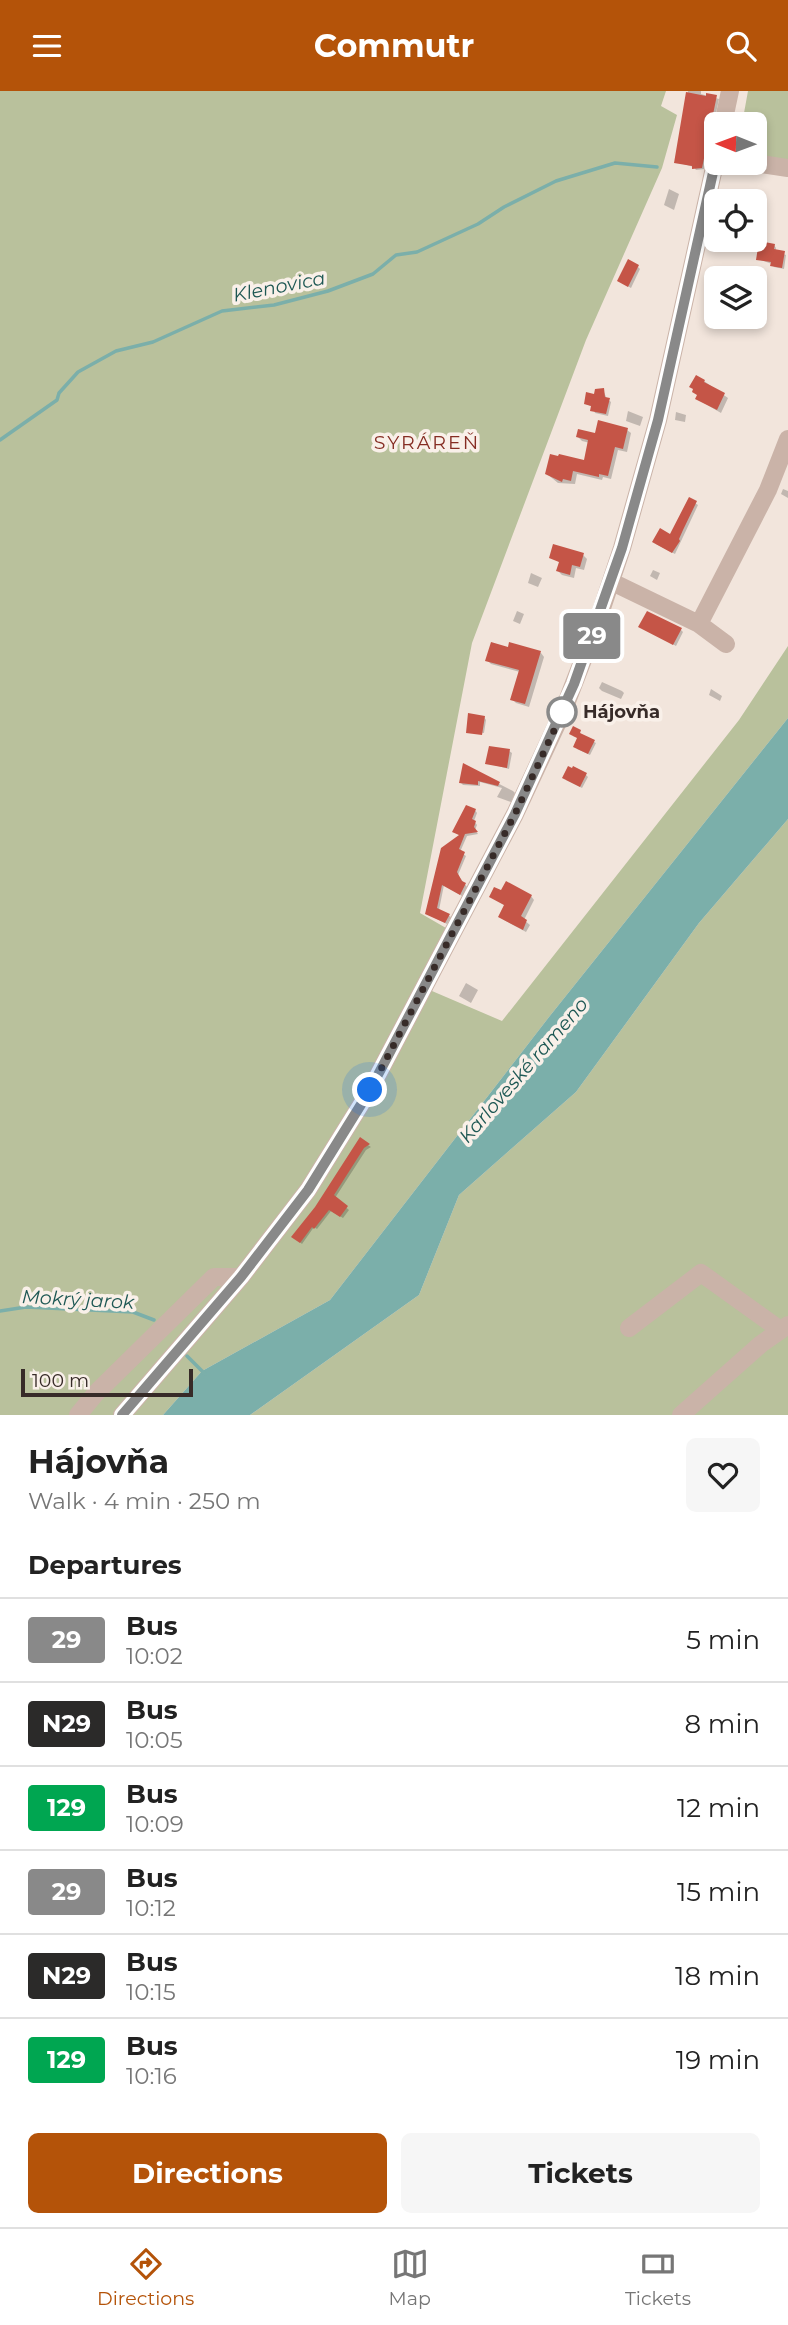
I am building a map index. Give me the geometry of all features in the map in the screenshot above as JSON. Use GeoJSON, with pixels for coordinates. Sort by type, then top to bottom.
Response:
{"type":"FeatureCollection","features":[{"type":"Feature","properties":{"kind":"street"},"geometry":{"type":"LineString","coordinates":[[726,112],[730,91]]}},
{"type":"Feature","properties":{"kind":"street"},"geometry":{"type":"LineString","coordinates":[[767,165],[788,168]]}},
{"type":"Feature","properties":{"kind":"street"},"geometry":{"type":"LineString","coordinates":[[122,1415],[241,1277],[308,1190],[370,1090],[515,814],[564,709],[612,582],[658,420],[712,175]]}},
{"type":"Feature","properties":{"kind":"street"},"geometry":{"type":"LineString","coordinates":[[699,624],[768,490],[788,439]]}},
{"type":"Feature","properties":{"kind":"street"},"geometry":{"type":"LineString","coordinates":[[612,582],[699,624],[726,644]]}},
{"type":"Feature","properties":{"kind":"street"},"geometry":{"type":"LineString","coordinates":[[629,1328],[701,1273],[783,1327],[681,1415]]}},
{"type":"Feature","properties":{"kind":"street"},"geometry":{"type":"LineString","coordinates":[[78,1415],[96,1393],[214,1277],[241,1277]]}},
{"type":"Feature","properties":{"kind":"green space"},"geometry":{"type":"Polygon","coordinates":[[[0,91],[666,91],[661,106],[677,115],[662,168],[586,340],[472,643],[420,913],[446,928],[432,991],[502,1021],[739,720],[788,646],[788,718],[549,1017],[330,1300],[202,1371],[163,1415],[0,1415],[0,91]]]}},
{"type":"Feature","properties":{"kind":"green space"},"geometry":{"type":"Polygon","coordinates":[[[748,91],[788,91],[788,163],[767,157],[767,112],[744,112],[748,91]]]}},
{"type":"Feature","properties":{"kind":"green space"},"geometry":{"type":"Polygon","coordinates":[[[788,819],[788,1415],[250,1415],[419,1295],[459,1195],[576,1092],[699,923],[788,819]]]}},
{"type":"Feature","properties":{"kind":"water","name":"Karloveské rameno"},"geometry":{"type":"Polygon","coordinates":[[[788,718],[788,819],[699,923],[576,1092],[459,1195],[419,1295],[250,1415],[163,1415],[202,1371],[330,1300],[549,1017],[788,718]]]}},
{"type":"Feature","properties":{"kind":"building"},"geometry":{"type":"Polygon","coordinates":[[[686,92],[717,95],[714,112],[704,112],[702,168],[692,169],[692,166],[674,163],[686,92]]]}},
{"type":"Feature","properties":{"kind":"building"},"geometry":{"type":"Polygon","coordinates":[[[767,242],[775,244],[774,249],[785,251],[782,268],[770,266],[771,262],[756,260],[757,252],[767,252],[767,242]]]}},
{"type":"Feature","properties":{"kind":"building"},"geometry":{"type":"Polygon","coordinates":[[[628,259],[639,265],[628,287],[617,281],[628,259]]]}},
{"type":"Feature","properties":{"kind":"building"},"geometry":{"type":"Polygon","coordinates":[[[696,375],[725,393],[717,410],[695,399],[697,395],[689,387],[696,375]]]}},
{"type":"Feature","properties":{"kind":"building"},"geometry":{"type":"Polygon","coordinates":[[[604,388],[605,397],[610,398],[606,414],[590,411],[591,406],[584,404],[586,392],[594,394],[595,389],[604,388]]]}},
{"type":"Feature","properties":{"kind":"building"},"geometry":{"type":"Polygon","coordinates":[[[598,420],[628,428],[623,449],[615,447],[608,476],[599,474],[599,477],[573,471],[571,481],[563,479],[562,482],[545,474],[550,454],[584,460],[588,440],[576,437],[578,429],[595,433],[598,420]]]}},
{"type":"Feature","properties":{"kind":"building"},"geometry":{"type":"Polygon","coordinates":[[[689,497],[697,501],[672,553],[652,542],[660,528],[670,534],[689,497]]]}},
{"type":"Feature","properties":{"kind":"building"},"geometry":{"type":"Polygon","coordinates":[[[553,544],[584,553],[580,567],[572,565],[570,575],[556,571],[559,562],[549,558],[553,544]]]}},
{"type":"Feature","properties":{"kind":"building"},"geometry":{"type":"Polygon","coordinates":[[[647,611],[682,628],[673,645],[638,627],[647,611]]]}},
{"type":"Feature","properties":{"kind":"building"},"geometry":{"type":"Polygon","coordinates":[[[491,642],[508,647],[509,642],[541,651],[525,704],[510,700],[519,670],[485,661],[491,642]]]}},
{"type":"Feature","properties":{"kind":"building"},"geometry":{"type":"Polygon","coordinates":[[[468,713],[485,716],[482,735],[466,733],[468,713]]]}},
{"type":"Feature","properties":{"kind":"building"},"geometry":{"type":"Polygon","coordinates":[[[573,726],[581,730],[580,733],[595,740],[588,754],[573,747],[577,738],[569,734],[573,726]]]}},
{"type":"Feature","properties":{"kind":"building"},"geometry":{"type":"Polygon","coordinates":[[[489,746],[510,749],[507,768],[485,764],[489,746]]]}},
{"type":"Feature","properties":{"kind":"building"},"geometry":{"type":"Polygon","coordinates":[[[463,763],[500,782],[498,786],[478,781],[478,785],[459,783],[463,763]]]}},
{"type":"Feature","properties":{"kind":"building"},"geometry":{"type":"Polygon","coordinates":[[[568,766],[587,773],[580,787],[562,778],[568,766]]]}},
{"type":"Feature","properties":{"kind":"building"},"geometry":{"type":"Polygon","coordinates":[[[466,805],[476,809],[472,819],[476,821],[474,827],[478,832],[465,834],[459,849],[465,852],[457,872],[466,883],[460,895],[442,885],[437,908],[450,914],[445,923],[425,914],[441,848],[459,835],[452,832],[466,805]]]}},
{"type":"Feature","properties":{"kind":"building"},"geometry":{"type":"Polygon","coordinates":[[[506,881],[532,895],[521,916],[527,920],[523,930],[498,917],[504,905],[489,897],[494,887],[501,890],[506,881]]]}},
{"type":"Feature","properties":{"kind":"building"},"geometry":{"type":"Polygon","coordinates":[[[360,1137],[370,1144],[364,1148],[334,1195],[348,1206],[340,1217],[329,1210],[300,1243],[291,1237],[315,1207],[360,1137]]]}},
{"type":"Feature","properties":{"kind":"waterway","name":"Klenovica"},"geometry":{"type":"LineString","coordinates":[[0,440],[57,400],[59,393],[78,372],[116,351],[153,342],[222,311],[274,305],[328,291],[373,274],[396,255],[417,252],[478,224],[504,207],[556,181],[615,163],[657,167]]}},
{"type":"Feature","properties":{"kind":"waterway","name":"Mokrý jarok"},"geometry":{"type":"LineString","coordinates":[[0,1311],[26,1307],[133,1312],[154,1320]]}},
{"type":"Feature","properties":{"kind":"waterway","name":"Mokrý jarok"},"geometry":{"type":"LineString","coordinates":[[187,1356],[205,1374]]}},
{"type":"Feature","properties":{"kind":"bus line","name":"29"},"geometry":{"type":"LineString","coordinates":[[122,1415],[241,1277],[308,1190],[370,1090],[515,814],[564,709],[612,582],[658,420],[712,175]]}},
{"type":"Feature","properties":{"kind":"place","name":"Hájovňa"},"geometry":{"type":"Point","coordinates":[562,712]}},
{"type":"Feature","properties":{"kind":"district","name":"SYRÁREŇ"},"geometry":{"type":"Point","coordinates":[427,442]}},
{"type":"Feature","properties":{"kind":"route"},"geometry":{"type":"LineString","coordinates":[[370,1090],[515,814],[564,709],[562,712]]}}]}
